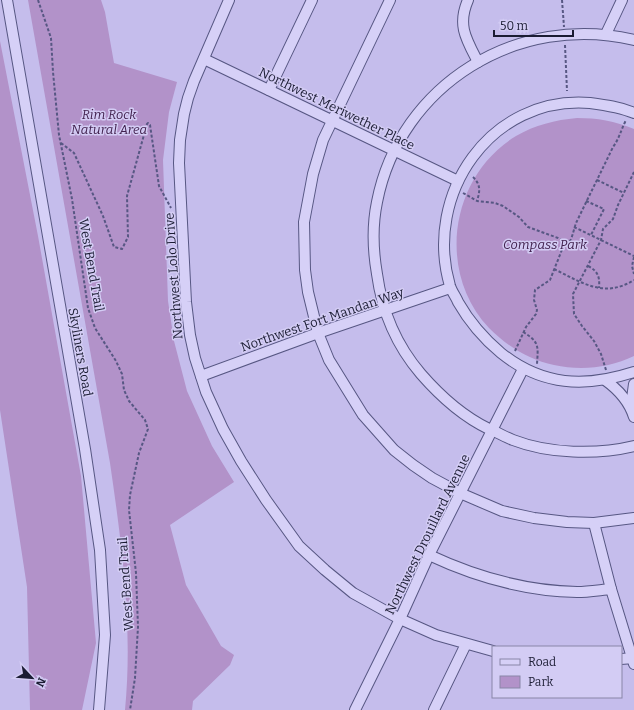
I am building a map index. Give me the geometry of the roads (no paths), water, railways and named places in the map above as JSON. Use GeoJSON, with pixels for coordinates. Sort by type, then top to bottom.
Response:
{"type":"FeatureCollection","features":[{"type":"Feature","properties":{"kind":"street","name":"Skyliners Road"},"geometry":{"type":"LineString","coordinates":[[7,0],[93,498],[100,550],[105,635],[99,710]]}},
{"type":"Feature","properties":{"kind":"street","name":"Northwest Lolo Drive"},"geometry":{"type":"LineString","coordinates":[[229,0],[194,81],[184,114],[180,140],[179,163],[189,328],[195,358],[206,392],[223,429],[266,500],[299,546],[325,570],[353,592],[400,619],[436,635],[492,651]]}},
{"type":"Feature","properties":{"kind":"street"},"geometry":{"type":"LineString","coordinates":[[269,90],[312,0]]}},
{"type":"Feature","properties":{"kind":"street"},"geometry":{"type":"LineString","coordinates":[[390,0],[323,140],[313,174],[304,222],[305,270],[318,333],[329,360],[363,415],[394,450],[432,478],[460,493],[502,511],[534,518],[567,522],[594,523],[634,518]]}},
{"type":"Feature","properties":{"kind":"street"},"geometry":{"type":"LineString","coordinates":[[468,0],[463,13],[463,30],[478,62]]}},
{"type":"Feature","properties":{"kind":"street"},"geometry":{"type":"LineString","coordinates":[[606,34],[622,0]]}},
{"type":"Feature","properties":{"kind":"street"},"geometry":{"type":"LineString","coordinates":[[634,40],[606,34],[576,33],[535,39],[502,50],[478,62],[454,78],[428,102],[404,133],[382,181],[374,225],[375,260],[378,285],[392,328],[402,348],[414,366],[440,395],[464,414],[492,430],[520,442],[543,448],[565,451],[604,451],[634,446]]}},
{"type":"Feature","properties":{"kind":"street","name":"Northwest Meriwether Place"},"geometry":{"type":"LineString","coordinates":[[204,59],[458,181]]}},
{"type":"Feature","properties":{"kind":"street"},"geometry":{"type":"LineString","coordinates":[[631,114],[609,105],[578,102],[547,106],[529,112],[498,130],[473,156],[458,181],[452,195],[445,224],[444,239],[446,266],[450,288],[465,315],[475,329],[487,342],[512,362],[537,375],[566,382],[606,380],[634,372]]}},
{"type":"Feature","properties":{"kind":"street","name":"Northwest Fort Mandan Way"},"geometry":{"type":"LineString","coordinates":[[202,376],[318,333],[450,288]]}},
{"type":"Feature","properties":{"kind":"street","name":"Northwest Drouillard Avenue"},"geometry":{"type":"LineString","coordinates":[[355,710],[400,619],[429,555],[523,369]]}},
{"type":"Feature","properties":{"kind":"street"},"geometry":{"type":"LineString","coordinates":[[606,380],[619,391],[631,406]]}},
{"type":"Feature","properties":{"kind":"street"},"geometry":{"type":"LineString","coordinates":[[634,384],[631,406],[634,417]]}},
{"type":"Feature","properties":{"kind":"street"},"geometry":{"type":"LineString","coordinates":[[594,523],[611,589],[633,660],[622,660]]}},
{"type":"Feature","properties":{"kind":"street"},"geometry":{"type":"LineString","coordinates":[[429,555],[457,568],[490,579],[519,586],[579,592],[611,589]]}},
{"type":"Feature","properties":{"kind":"street"},"geometry":{"type":"LineString","coordinates":[[437,709],[466,644]]}},
{"type":"Feature","properties":{"kind":"park label","name":"Rim Rock Natural Area"},"geometry":{"type":"Point","coordinates":[109,122]}},
{"type":"Feature","properties":{"kind":"park label","name":"Compass Park"},"geometry":{"type":"Point","coordinates":[545,244]}}]}
